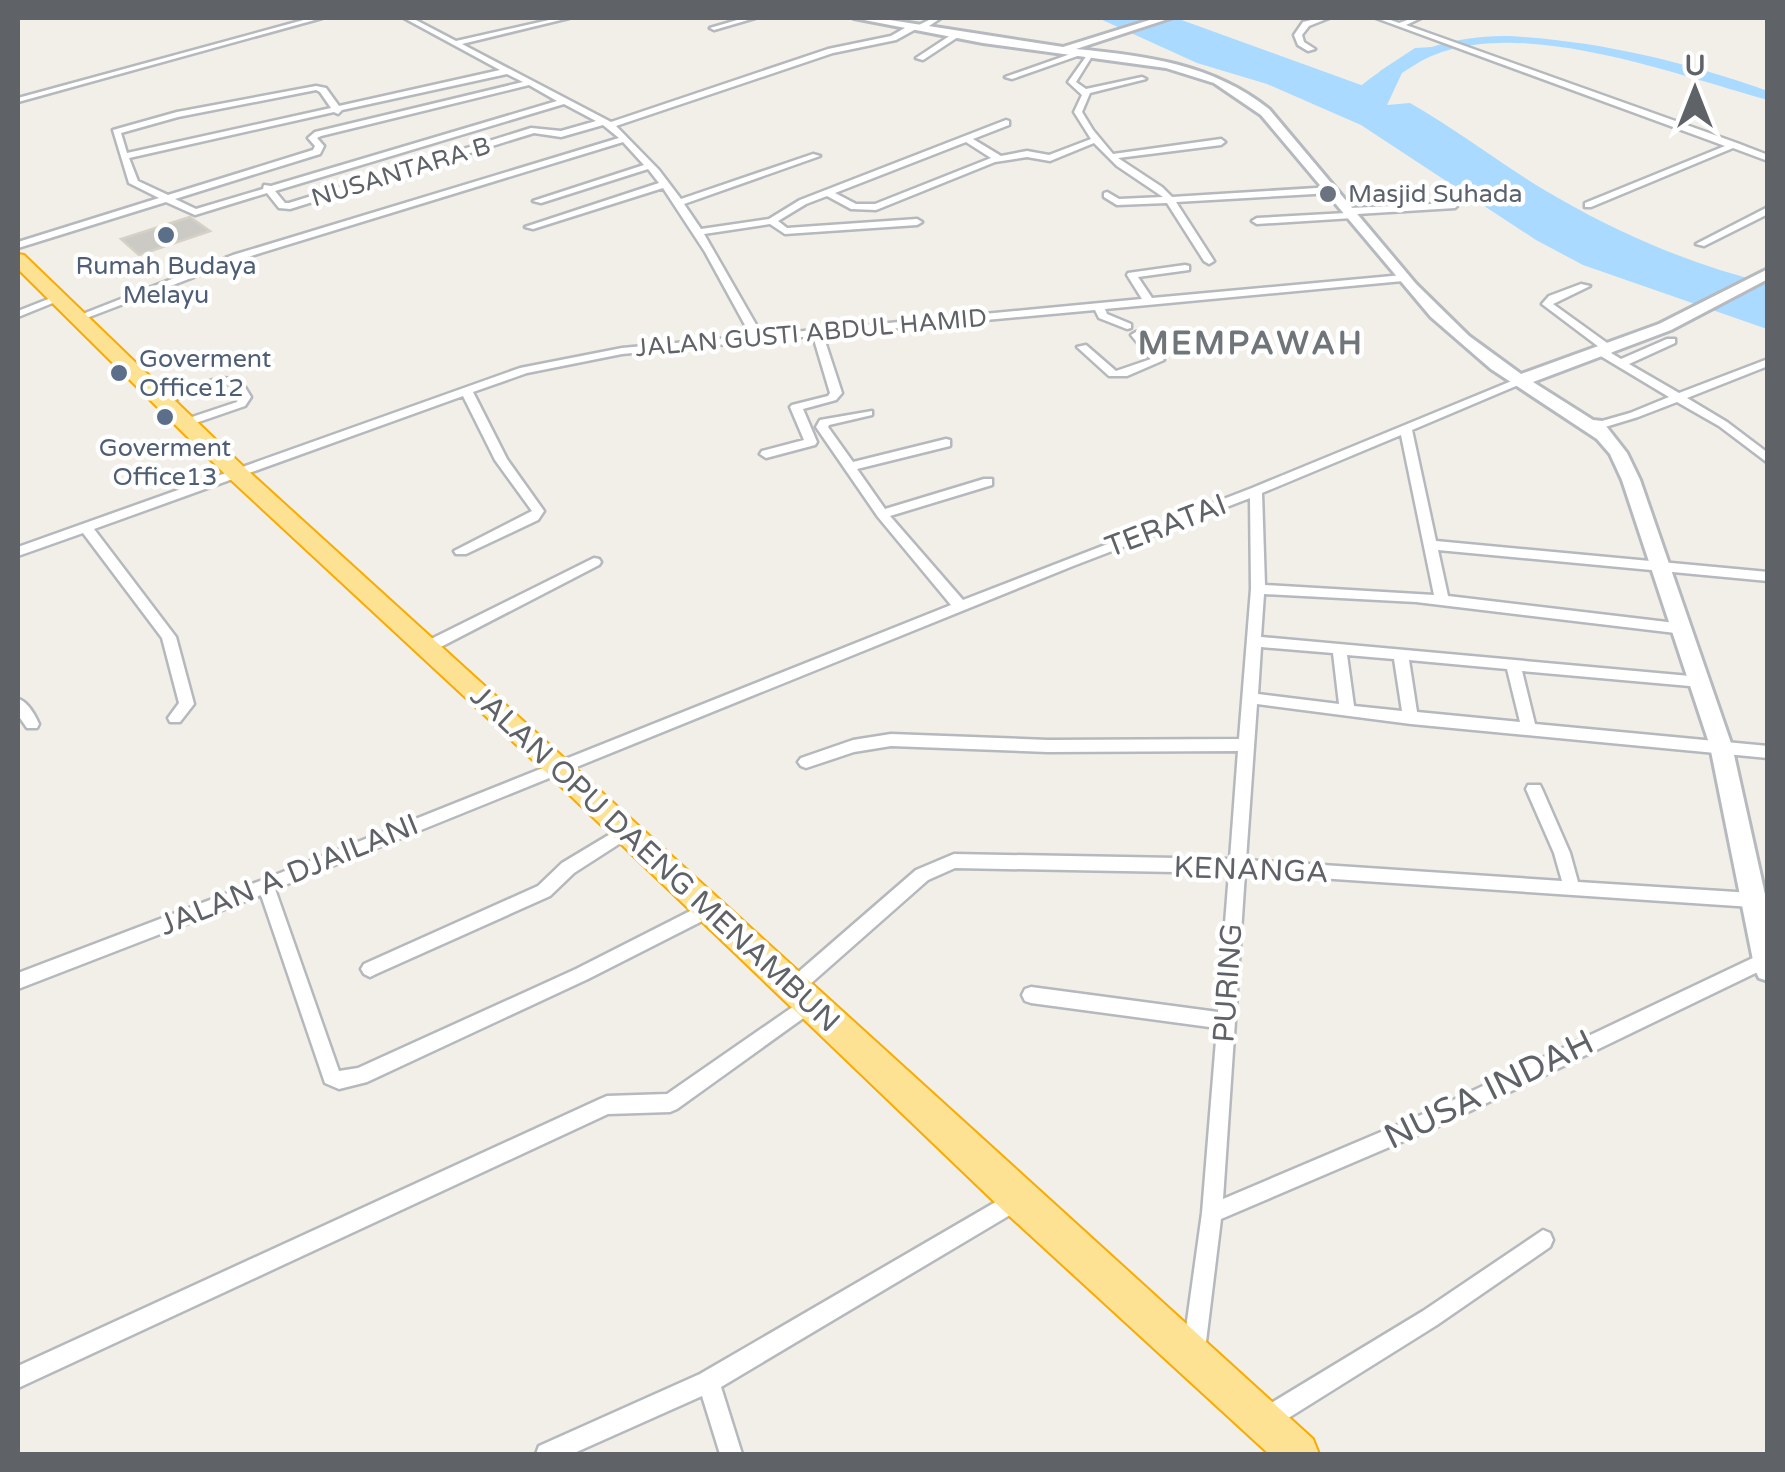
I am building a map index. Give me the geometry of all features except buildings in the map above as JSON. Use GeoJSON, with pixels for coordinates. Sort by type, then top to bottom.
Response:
{"type":"FeatureCollection","features":[{"type":"Feature","properties":{"kind":"highway","name":"JALAN OPU DAENG MENAMBUN"},"geometry":{"type":"LineString","coordinates":[[18,259],[238,474],[1298,1454]]}},
{"type":"Feature","properties":{"kind":"main road"},"geometry":{"type":"LineString","coordinates":[[860,18],[1058,50],[1151,60],[1184,68],[1243,94],[1266,112],[1402,278],[1449,325],[1597,429],[1631,480],[1722,746],[1740,820],[1765,966]]}},
{"type":"Feature","properties":{"kind":"main road"},"geometry":{"type":"LineString","coordinates":[[1058,50],[1166,18]]}},
{"type":"Feature","properties":{"kind":"main road","name":"TERATAI"},"geometry":{"type":"LineString","coordinates":[[1526,379],[1612,355],[1766,274]]}},
{"type":"Feature","properties":{"kind":"street"},"geometry":{"type":"LineString","coordinates":[[18,100],[318,18]]}},
{"type":"Feature","properties":{"kind":"street"},"geometry":{"type":"LineString","coordinates":[[406,18],[565,101],[625,138],[681,202],[758,338]]}},
{"type":"Feature","properties":{"kind":"street"},"geometry":{"type":"LineString","coordinates":[[455,43],[566,18]]}},
{"type":"Feature","properties":{"kind":"street"},"geometry":{"type":"LineString","coordinates":[[714,28],[750,18]]}},
{"type":"Feature","properties":{"kind":"street"},"geometry":{"type":"LineString","coordinates":[[606,124],[831,51],[893,38],[937,18]]}},
{"type":"Feature","properties":{"kind":"street"},"geometry":{"type":"LineString","coordinates":[[1311,48],[1301,43],[1298,35],[1306,24],[1325,18]]}},
{"type":"Feature","properties":{"kind":"street"},"geometry":{"type":"LineString","coordinates":[[1379,18],[1768,158]]}},
{"type":"Feature","properties":{"kind":"street"},"geometry":{"type":"LineString","coordinates":[[1400,26],[1418,18]]}},
{"type":"Feature","properties":{"kind":"street"},"geometry":{"type":"LineString","coordinates":[[920,58],[957,34]]}},
{"type":"Feature","properties":{"kind":"street"},"geometry":{"type":"LineString","coordinates":[[1008,77],[1086,53]]}},
{"type":"Feature","properties":{"kind":"street"},"geometry":{"type":"LineString","coordinates":[[1086,53],[1072,82],[1086,92],[1142,79]]}},
{"type":"Feature","properties":{"kind":"street"},"geometry":{"type":"LineString","coordinates":[[124,156],[508,71]]}},
{"type":"Feature","properties":{"kind":"street"},"geometry":{"type":"LineString","coordinates":[[18,245],[317,152],[320,146],[312,138],[318,134],[529,82]]}},
{"type":"Feature","properties":{"kind":"street"},"geometry":{"type":"LineString","coordinates":[[254,172],[270,191],[195,212],[134,183],[116,132],[214,107],[316,88],[323,90],[338,111]]}},
{"type":"Feature","properties":{"kind":"street"},"geometry":{"type":"LineString","coordinates":[[1086,92],[1078,112],[1094,140],[1135,175],[1160,188],[1208,261]]}},
{"type":"Feature","properties":{"kind":"street","name":"NUSANTARA B"},"geometry":{"type":"LineString","coordinates":[[565,101],[270,191],[282,206],[290,206],[534,130],[561,134],[606,124]]}},
{"type":"Feature","properties":{"kind":"street"},"geometry":{"type":"LineString","coordinates":[[699,232],[772,220],[828,193],[1006,123]]}},
{"type":"Feature","properties":{"kind":"street"},"geometry":{"type":"LineString","coordinates":[[18,314],[70,307],[625,138]]}},
{"type":"Feature","properties":{"kind":"street"},"geometry":{"type":"LineString","coordinates":[[968,140],[997,155],[996,160]]}},
{"type":"Feature","properties":{"kind":"street"},"geometry":{"type":"LineString","coordinates":[[828,193],[860,208],[876,208],[996,160],[1028,154],[1050,158],[1094,140]]}},
{"type":"Feature","properties":{"kind":"street"},"geometry":{"type":"LineString","coordinates":[[1114,156],[1221,142]]}},
{"type":"Feature","properties":{"kind":"street"},"geometry":{"type":"LineString","coordinates":[[1588,205],[1734,145]]}},
{"type":"Feature","properties":{"kind":"street"},"geometry":{"type":"LineString","coordinates":[[681,202],[816,156]]}},
{"type":"Feature","properties":{"kind":"street"},"geometry":{"type":"LineString","coordinates":[[538,201],[649,166]]}},
{"type":"Feature","properties":{"kind":"street"},"geometry":{"type":"LineString","coordinates":[[530,227],[665,184]]}},
{"type":"Feature","properties":{"kind":"street"},"geometry":{"type":"LineString","coordinates":[[1107,195],[1110,201],[1117,202],[1332,190]]}},
{"type":"Feature","properties":{"kind":"street"},"geometry":{"type":"LineString","coordinates":[[772,220],[786,231],[915,222],[898,198]]}},
{"type":"Feature","properties":{"kind":"street"},"geometry":{"type":"LineString","coordinates":[[1257,221],[1452,206]]}},
{"type":"Feature","properties":{"kind":"street"},"geometry":{"type":"LineString","coordinates":[[1701,244],[1768,210]]}},
{"type":"Feature","properties":{"kind":"street"},"geometry":{"type":"LineString","coordinates":[[1148,301],[1132,275],[1184,268]]}},
{"type":"Feature","properties":{"kind":"street","name":"JALAN GUSTI ABDUL HAMID"},"geometry":{"type":"LineString","coordinates":[[18,552],[524,370],[590,355],[1402,278]]}},
{"type":"Feature","properties":{"kind":"street"},"geometry":{"type":"LineString","coordinates":[[1585,286],[1552,298],[1548,304],[1612,355],[1768,459]]}},
{"type":"Feature","properties":{"kind":"street"},"geometry":{"type":"LineString","coordinates":[[1082,347],[1113,374],[1158,360],[1132,330],[1104,316],[1098,306]]}},
{"type":"Feature","properties":{"kind":"street"},"geometry":{"type":"LineString","coordinates":[[766,454],[811,442],[796,407],[835,396],[817,332]]}},
{"type":"Feature","properties":{"kind":"street"},"geometry":{"type":"LineString","coordinates":[[1612,355],[1671,340]]}},
{"type":"Feature","properties":{"kind":"street"},"geometry":{"type":"LineString","coordinates":[[1597,429],[1768,362]]}},
{"type":"Feature","properties":{"kind":"street","name":"TERATAI"},"geometry":{"type":"LineString","coordinates":[[559,767],[1256,492],[1526,379]]}},
{"type":"Feature","properties":{"kind":"street"},"geometry":{"type":"LineString","coordinates":[[165,400],[224,380],[236,381],[245,397],[242,404],[187,422]]}},
{"type":"Feature","properties":{"kind":"street"},"geometry":{"type":"LineString","coordinates":[[461,551],[534,517],[538,510],[501,460],[467,392]]}},
{"type":"Feature","properties":{"kind":"street"},"geometry":{"type":"LineString","coordinates":[[868,413],[822,424],[882,514],[961,607]]}},
{"type":"Feature","properties":{"kind":"street"},"geometry":{"type":"LineString","coordinates":[[1406,430],[1442,600]]}},
{"type":"Feature","properties":{"kind":"street"},"geometry":{"type":"LineString","coordinates":[[848,467],[946,443]]}},
{"type":"Feature","properties":{"kind":"street"},"geometry":{"type":"LineString","coordinates":[[882,514],[988,482]]}},
{"type":"Feature","properties":{"kind":"street","name":"PURING"},"geometry":{"type":"LineString","coordinates":[[1193,1354],[1212,1213],[1258,589],[1256,492]]}},
{"type":"Feature","properties":{"kind":"street"},"geometry":{"type":"LineString","coordinates":[[86,528],[170,637],[187,704],[175,718]]}},
{"type":"Feature","properties":{"kind":"street"},"geometry":{"type":"LineString","coordinates":[[1430,546],[1768,577]]}},
{"type":"Feature","properties":{"kind":"street"},"geometry":{"type":"LineString","coordinates":[[426,648],[594,562]]}},
{"type":"Feature","properties":{"kind":"street"},"geometry":{"type":"LineString","coordinates":[[1258,589],[1442,600],[1684,629]]}},
{"type":"Feature","properties":{"kind":"street"},"geometry":{"type":"LineString","coordinates":[[1254,641],[1514,668],[1701,682]]}},
{"type":"Feature","properties":{"kind":"street"},"geometry":{"type":"LineString","coordinates":[[1340,651],[1347,711]]}},
{"type":"Feature","properties":{"kind":"street"},"geometry":{"type":"LineString","coordinates":[[1401,657],[1411,718]]}},
{"type":"Feature","properties":{"kind":"street"},"geometry":{"type":"LineString","coordinates":[[1514,668],[1529,730]]}},
{"type":"Feature","properties":{"kind":"street"},"geometry":{"type":"LineString","coordinates":[[1250,698],[1411,718],[1768,752]]}},
{"type":"Feature","properties":{"kind":"street"},"geometry":{"type":"LineString","coordinates":[[18,704],[32,724]]}},
{"type":"Feature","properties":{"kind":"street"},"geometry":{"type":"LineString","coordinates":[[806,762],[854,746],[891,740],[1048,746],[1245,744]]}},
{"type":"Feature","properties":{"kind":"street","name":"JALAN A DJAILANI"},"geometry":{"type":"LineString","coordinates":[[18,980],[266,886],[559,767]]}},
{"type":"Feature","properties":{"kind":"street"},"geometry":{"type":"LineString","coordinates":[[1534,789],[1572,888]]}},
{"type":"Feature","properties":{"kind":"street"},"geometry":{"type":"LineString","coordinates":[[370,969],[544,891],[594,848],[627,830]]}},
{"type":"Feature","properties":{"kind":"street","name":"KENANGA"},"geometry":{"type":"LineString","coordinates":[[18,1377],[607,1105],[670,1103],[802,995],[922,876],[941,864],[973,861],[1076,866],[1236,866],[1752,900]]}},
{"type":"Feature","properties":{"kind":"street"},"geometry":{"type":"LineString","coordinates":[[266,886],[328,1067],[332,1077],[339,1080],[360,1076],[582,974],[710,908]]}},
{"type":"Feature","properties":{"kind":"street","name":"NUSA INDAH"},"geometry":{"type":"LineString","coordinates":[[1212,1213],[1328,1167],[1453,1110],[1659,1007],[1765,966]]}},
{"type":"Feature","properties":{"kind":"street"},"geometry":{"type":"LineString","coordinates":[[1030,995],[1225,1022]]}},
{"type":"Feature","properties":{"kind":"street"},"geometry":{"type":"LineString","coordinates":[[546,1454],[708,1382],[1018,1199]]}},
{"type":"Feature","properties":{"kind":"street"},"geometry":{"type":"LineString","coordinates":[[1263,1421],[1430,1318],[1543,1240]]}},
{"type":"Feature","properties":{"kind":"street"},"geometry":{"type":"LineString","coordinates":[[708,1382],[731,1454]]}},
{"type":"Feature","properties":{"kind":"water"},"geometry":{"type":"Polygon","coordinates":[[[1098,18],[1176,18],[1372,89],[1380,71],[1415,48],[1432,47],[1432,54],[1402,73],[1387,105],[1410,103],[1541,188],[1635,237],[1687,259],[1767,283],[1767,329],[1583,265],[1536,240],[1361,125],[1267,84],[1197,63],[1098,18]]]}},
{"type":"Feature","properties":{"kind":"waterway"},"geometry":{"type":"LineString","coordinates":[[1352,102],[1424,54],[1462,43],[1497,40],[1630,55],[1768,96]]}},
{"type":"Feature","properties":{"kind":"place","name":"Masjid Suhada"},"geometry":{"type":"Point","coordinates":[1328,194]}},
{"type":"Feature","properties":{"kind":"place","name":"Rumah Budaya Melayu"},"geometry":{"type":"Point","coordinates":[166,235]}},
{"type":"Feature","properties":{"kind":"place","name":"Goverment Office12"},"geometry":{"type":"Point","coordinates":[119,373]}},
{"type":"Feature","properties":{"kind":"place","name":"Goverment Office13"},"geometry":{"type":"Point","coordinates":[165,417]}},
{"type":"Feature","properties":{"kind":"district","name":"MEMPAWAH"},"geometry":{"type":"Point","coordinates":[1251,344]}}]}
